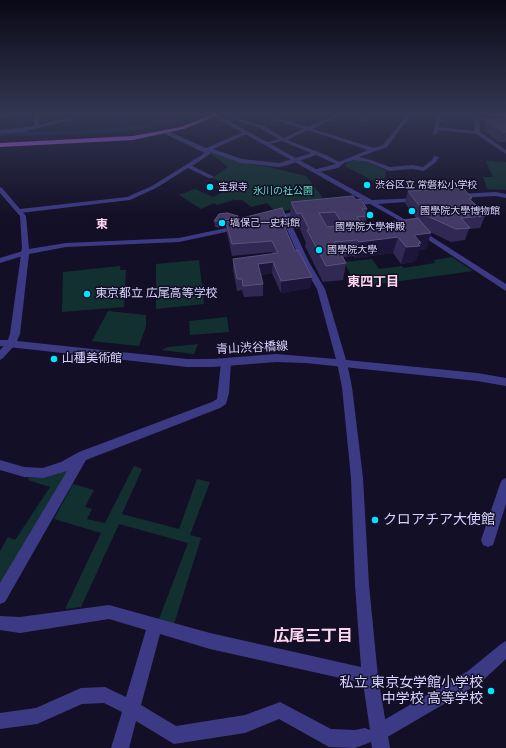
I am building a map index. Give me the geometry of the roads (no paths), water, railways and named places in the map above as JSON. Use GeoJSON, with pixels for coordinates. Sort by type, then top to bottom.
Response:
{"type":"FeatureCollection","features":[{"type":"Feature","properties":{"kind":"street"},"geometry":{"type":"LineString","coordinates":[[275,149],[411,225],[506,288]]}},
{"type":"Feature","properties":{"kind":"street"},"geometry":{"type":"LineString","coordinates":[[306,149],[340,164]]}},
{"type":"Feature","properties":{"kind":"street"},"geometry":{"type":"LineString","coordinates":[[315,172],[336,167],[353,158],[376,149]]}},
{"type":"Feature","properties":{"kind":"street"},"geometry":{"type":"LineString","coordinates":[[20,211],[128,199],[154,187],[188,166],[208,153],[207,150],[241,160],[284,165],[316,153]]}},
{"type":"Feature","properties":{"kind":"street"},"geometry":{"type":"LineString","coordinates":[[353,158],[369,161],[389,169],[412,167],[424,169],[434,162],[436,157]]}},
{"type":"Feature","properties":{"kind":"street"},"geometry":{"type":"LineString","coordinates":[[188,166],[211,177]]}},
{"type":"Feature","properties":{"kind":"street"},"geometry":{"type":"LineString","coordinates":[[0,188],[23,216],[26,252],[15,334],[11,344],[0,356]]}},
{"type":"Feature","properties":{"kind":"street"},"geometry":{"type":"LineString","coordinates":[[452,197],[496,194],[506,196]]}},
{"type":"Feature","properties":{"kind":"street"},"geometry":{"type":"LineString","coordinates":[[338,206],[370,201],[429,198]]}},
{"type":"Feature","properties":{"kind":"street"},"geometry":{"type":"LineString","coordinates":[[263,220],[310,210]]}},
{"type":"Feature","properties":{"kind":"street"},"geometry":{"type":"LineString","coordinates":[[284,215],[305,262],[322,289],[347,387],[357,478],[362,585],[375,739]]}},
{"type":"Feature","properties":{"kind":"street"},"geometry":{"type":"LineString","coordinates":[[0,261],[26,252],[66,245],[179,240],[244,226]]}},
{"type":"Feature","properties":{"kind":"street","name":"青山渋谷橋線"},"geometry":{"type":"LineString","coordinates":[[0,343],[187,363],[286,358],[477,377],[506,382]]}},
{"type":"Feature","properties":{"kind":"street"},"geometry":{"type":"LineString","coordinates":[[0,465],[24,472],[43,473],[64,467],[83,456],[216,405],[222,401],[224,393],[226,362]]}},
{"type":"Feature","properties":{"kind":"street"},"geometry":{"type":"LineString","coordinates":[[0,597],[83,456]]}},
{"type":"Feature","properties":{"kind":"street"},"geometry":{"type":"LineString","coordinates":[[488,540],[506,484]]}},
{"type":"Feature","properties":{"kind":"street"},"geometry":{"type":"LineString","coordinates":[[0,623],[20,625],[109,612],[210,641],[370,677]]}},
{"type":"Feature","properties":{"kind":"street"},"geometry":{"type":"LineString","coordinates":[[120,748],[155,626]]}},
{"type":"Feature","properties":{"kind":"street"},"geometry":{"type":"LineString","coordinates":[[0,721],[37,716],[81,696],[105,695],[131,708],[174,735],[246,724],[280,710],[329,738],[375,739],[474,677],[506,649]]}},
{"type":"Feature","properties":{"kind":"place","name":"渋谷区立 常磐松小学校"},"geometry":{"type":"Point","coordinates":[367,185]}},
{"type":"Feature","properties":{"kind":"place","name":"宝泉寺"},"geometry":{"type":"Point","coordinates":[210,187]}},
{"type":"Feature","properties":{"kind":"place","name":"國學院大學博物館"},"geometry":{"type":"Point","coordinates":[412,211]}},
{"type":"Feature","properties":{"kind":"place","name":"國學院大學神殿"},"geometry":{"type":"Point","coordinates":[370,215]}},
{"type":"Feature","properties":{"kind":"place","name":"塙保己一史料館"},"geometry":{"type":"Point","coordinates":[222,223]}},
{"type":"Feature","properties":{"kind":"place","name":"國學院大學"},"geometry":{"type":"Point","coordinates":[319,250]}},
{"type":"Feature","properties":{"kind":"place","name":"東京都立 広尾高等学校"},"geometry":{"type":"Point","coordinates":[87,294]}},
{"type":"Feature","properties":{"kind":"place","name":"山種美術館"},"geometry":{"type":"Point","coordinates":[54,359]}},
{"type":"Feature","properties":{"kind":"place","name":"クロアチア大使館"},"geometry":{"type":"Point","coordinates":[375,520]}},
{"type":"Feature","properties":{"kind":"place","name":"私立 東京女学館小学校 中学校 高等学校"},"geometry":{"type":"Point","coordinates":[491,691]}},
{"type":"Feature","properties":{"kind":"district","name":"東"},"geometry":{"type":"Point","coordinates":[102,225]}},
{"type":"Feature","properties":{"kind":"district","name":"東四丁目"},"geometry":{"type":"Point","coordinates":[373,282]}},
{"type":"Feature","properties":{"kind":"district","name":"広尾三丁目"},"geometry":{"type":"Point","coordinates":[313,636]}},
{"type":"Feature","properties":{"kind":"park label","name":"氷川の社公園"},"geometry":{"type":"Point","coordinates":[283,191]}}]}
